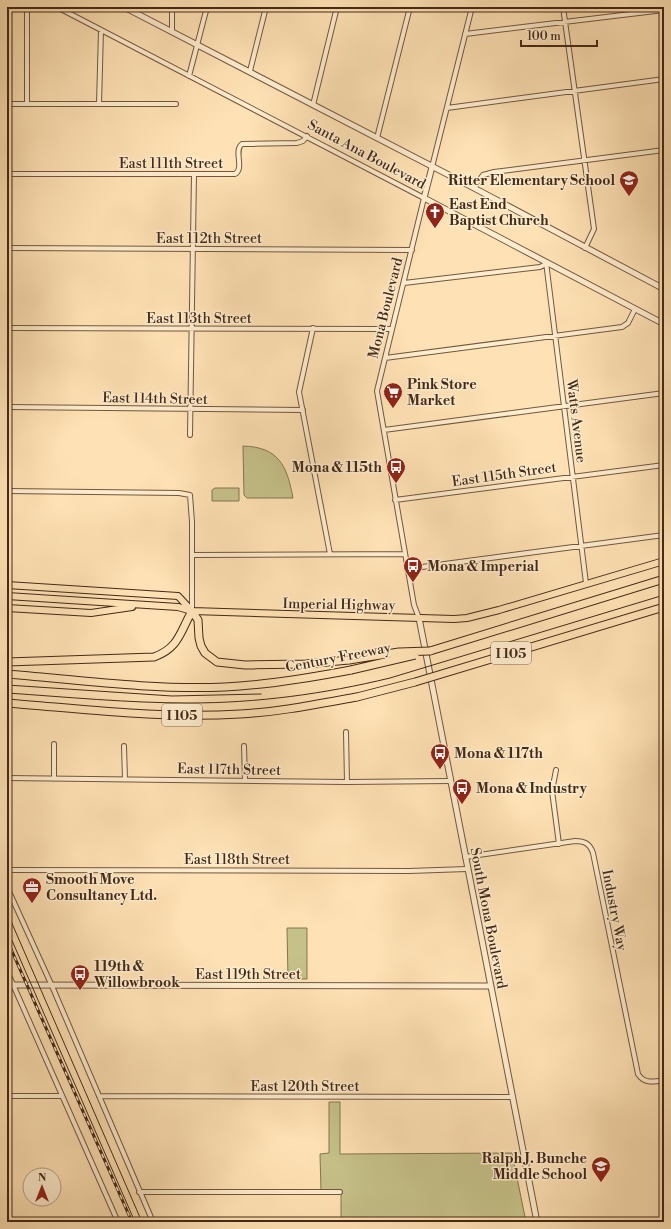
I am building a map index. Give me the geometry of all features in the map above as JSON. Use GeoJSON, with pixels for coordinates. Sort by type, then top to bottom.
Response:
{"type":"FeatureCollection","features":[{"type":"Feature","properties":{"kind":"highway","name":"Century Freeway"},"geometry":{"type":"LineString","coordinates":[[7,674],[195,688],[258,685],[351,670],[430,651],[664,579]]}},
{"type":"Feature","properties":{"kind":"highway","name":"I 105"},"geometry":{"type":"LineString","coordinates":[[7,703],[111,712],[194,715],[240,714],[295,709],[356,697],[422,680],[664,607]]}},
{"type":"Feature","properties":{"kind":"highway"},"geometry":{"type":"LineString","coordinates":[[192,611],[198,620],[201,646],[205,653],[217,662],[245,665],[306,664],[349,660],[399,652],[430,651]]}},
{"type":"Feature","properties":{"kind":"highway"},"geometry":{"type":"LineString","coordinates":[[7,662],[154,657],[165,653],[179,639],[192,611]]}},
{"type":"Feature","properties":{"kind":"main road","name":"Imperial Highway"},"geometry":{"type":"LineString","coordinates":[[7,596],[178,607],[192,611],[419,618],[467,618],[664,561]]}},
{"type":"Feature","properties":{"kind":"main road"},"geometry":{"type":"LineString","coordinates":[[7,585],[178,596],[192,611]]}},
{"type":"Feature","properties":{"kind":"main road"},"geometry":{"type":"LineString","coordinates":[[7,608],[91,614],[143,605]]}},
{"type":"Feature","properties":{"kind":"street"},"geometry":{"type":"LineString","coordinates":[[27,7],[27,104]]}},
{"type":"Feature","properties":{"kind":"street","name":"Santa Ana Boulevard"},"geometry":{"type":"LineString","coordinates":[[57,7],[307,136],[664,324]]}},
{"type":"Feature","properties":{"kind":"street","name":"Santa Ana Boulevard"},"geometry":{"type":"LineString","coordinates":[[124,7],[250,71],[664,289]]}},
{"type":"Feature","properties":{"kind":"street"},"geometry":{"type":"LineString","coordinates":[[172,7],[172,32]]}},
{"type":"Feature","properties":{"kind":"street"},"geometry":{"type":"LineString","coordinates":[[189,76],[207,7]]}},
{"type":"Feature","properties":{"kind":"street"},"geometry":{"type":"LineString","coordinates":[[250,71],[266,7]]}},
{"type":"Feature","properties":{"kind":"street"},"geometry":{"type":"LineString","coordinates":[[313,105],[338,7]]}},
{"type":"Feature","properties":{"kind":"street"},"geometry":{"type":"LineString","coordinates":[[376,138],[410,7]]}},
{"type":"Feature","properties":{"kind":"street","name":"Mona Boulevard"},"geometry":{"type":"LineString","coordinates":[[419,618],[414,606],[407,569],[377,391],[391,329],[404,283],[472,7]]}},
{"type":"Feature","properties":{"kind":"street"},"geometry":{"type":"LineString","coordinates":[[563,7],[583,160],[594,229],[585,248]]}},
{"type":"Feature","properties":{"kind":"street"},"geometry":{"type":"LineString","coordinates":[[465,34],[664,10]]}},
{"type":"Feature","properties":{"kind":"street"},"geometry":{"type":"LineString","coordinates":[[99,104],[101,30]]}},
{"type":"Feature","properties":{"kind":"street"},"geometry":{"type":"LineString","coordinates":[[447,108],[574,90],[664,80]]}},
{"type":"Feature","properties":{"kind":"street"},"geometry":{"type":"LineString","coordinates":[[7,104],[176,104]]}},
{"type":"Feature","properties":{"kind":"street","name":"East 111th Street"},"geometry":{"type":"LineString","coordinates":[[7,174],[231,174],[238,172],[239,149],[242,144],[297,143],[303,141],[307,136]]}},
{"type":"Feature","properties":{"kind":"street"},"geometry":{"type":"LineString","coordinates":[[474,188],[483,175],[494,172],[664,150]]}},
{"type":"Feature","properties":{"kind":"street"},"geometry":{"type":"LineString","coordinates":[[190,435],[194,174]]}},
{"type":"Feature","properties":{"kind":"street","name":"East 112th Street"},"geometry":{"type":"LineString","coordinates":[[7,248],[412,250]]}},
{"type":"Feature","properties":{"kind":"street"},"geometry":{"type":"LineString","coordinates":[[404,283],[540,267],[546,262]]}},
{"type":"Feature","properties":{"kind":"street","name":"Watts Avenue"},"geometry":{"type":"LineString","coordinates":[[546,262],[586,583]]}},
{"type":"Feature","properties":{"kind":"street"},"geometry":{"type":"LineString","coordinates":[[385,358],[555,337],[622,327],[628,323],[635,309]]}},
{"type":"Feature","properties":{"kind":"street","name":"East 113th Street"},"geometry":{"type":"LineString","coordinates":[[7,328],[391,329]]}},
{"type":"Feature","properties":{"kind":"street"},"geometry":{"type":"LineString","coordinates":[[313,328],[299,392],[330,554]]}},
{"type":"Feature","properties":{"kind":"street"},"geometry":{"type":"LineString","coordinates":[[384,430],[664,393]]}},
{"type":"Feature","properties":{"kind":"street","name":"East 114th Street"},"geometry":{"type":"LineString","coordinates":[[7,407],[303,410]]}},
{"type":"Feature","properties":{"kind":"street","name":"East 115th Street"},"geometry":{"type":"LineString","coordinates":[[395,500],[664,464]]}},
{"type":"Feature","properties":{"kind":"street"},"geometry":{"type":"LineString","coordinates":[[7,491],[179,493],[190,495],[193,555],[192,611]]}},
{"type":"Feature","properties":{"kind":"street"},"geometry":{"type":"LineString","coordinates":[[407,569],[664,535]]}},
{"type":"Feature","properties":{"kind":"street"},"geometry":{"type":"LineString","coordinates":[[193,555],[405,554]]}},
{"type":"Feature","properties":{"kind":"street","name":"South Mona Boulevard"},"geometry":{"type":"LineString","coordinates":[[419,618],[511,1097],[537,1222]]}},
{"type":"Feature","properties":{"kind":"street"},"geometry":{"type":"LineString","coordinates":[[346,732],[347,782]]}},
{"type":"Feature","properties":{"kind":"street"},"geometry":{"type":"LineString","coordinates":[[54,744],[54,777]]}},
{"type":"Feature","properties":{"kind":"street"},"geometry":{"type":"LineString","coordinates":[[124,746],[124,779]]}},
{"type":"Feature","properties":{"kind":"street"},"geometry":{"type":"LineString","coordinates":[[244,746],[245,780]]}},
{"type":"Feature","properties":{"kind":"street"},"geometry":{"type":"LineString","coordinates":[[556,770],[552,791],[559,844]]}},
{"type":"Feature","properties":{"kind":"street","name":"East 117th Street"},"geometry":{"type":"LineString","coordinates":[[7,778],[54,777],[347,782],[450,780]]}},
{"type":"Feature","properties":{"kind":"street","name":"Industry Way"},"geometry":{"type":"LineString","coordinates":[[465,857],[580,841],[587,844],[592,849],[638,1074],[640,1078],[648,1082],[664,1080]]}},
{"type":"Feature","properties":{"kind":"street","name":"East 118th Street"},"geometry":{"type":"LineString","coordinates":[[7,870],[408,871],[467,869]]}},
{"type":"Feature","properties":{"kind":"street"},"geometry":{"type":"LineString","coordinates":[[7,887],[52,986],[153,1222]]}},
{"type":"Feature","properties":{"kind":"street"},"geometry":{"type":"LineString","coordinates":[[7,971],[118,1222]]}},
{"type":"Feature","properties":{"kind":"street","name":"East 119th Street"},"geometry":{"type":"LineString","coordinates":[[7,985],[490,986]]}},
{"type":"Feature","properties":{"kind":"street"},"geometry":{"type":"LineString","coordinates":[[7,1096],[62,1096]]}},
{"type":"Feature","properties":{"kind":"street","name":"East 120th Street"},"geometry":{"type":"LineString","coordinates":[[99,1096],[511,1097]]}},
{"type":"Feature","properties":{"kind":"street"},"geometry":{"type":"LineString","coordinates":[[140,1192],[340,1192]]}},
{"type":"Feature","properties":{"kind":"shaded area"},"geometry":{"type":"Polygon","coordinates":[[[243,446],[265,450],[273,454],[279,460],[288,477],[293,498],[247,498],[244,495],[243,446]]]}},
{"type":"Feature","properties":{"kind":"shaded area"},"geometry":{"type":"Polygon","coordinates":[[[215,488],[239,488],[239,501],[212,501],[212,490],[215,488]]]}},
{"type":"Feature","properties":{"kind":"shaded area"},"geometry":{"type":"Polygon","coordinates":[[[287,928],[307,928],[307,979],[288,979],[287,928]]]}},
{"type":"Feature","properties":{"kind":"shaded area"},"geometry":{"type":"Polygon","coordinates":[[[329,1102],[340,1102],[340,1154],[512,1153],[526,1222],[341,1222],[341,1191],[321,1191],[320,1154],[329,1153],[329,1102]]]}},
{"type":"Feature","properties":{"kind":"tram line"},"geometry":{"type":"LineString","coordinates":[[7,693],[166,703],[214,703],[315,693],[390,678],[664,595]]}},
{"type":"Feature","properties":{"kind":"tram line"},"geometry":{"type":"LineString","coordinates":[[7,685],[172,696],[261,694]]}},
{"type":"Feature","properties":{"kind":"tram line"},"geometry":{"type":"LineString","coordinates":[[7,912],[142,1222]]}},
{"type":"Feature","properties":{"kind":"tram line"},"geometry":{"type":"LineString","coordinates":[[7,929],[135,1222]]}},
{"type":"Feature","properties":{"kind":"railway"},"geometry":{"type":"LineString","coordinates":[[7,940],[132,1222]]}},
{"type":"Feature","properties":{"kind":"place","name":"Ritter Elementary School"},"geometry":{"type":"Point","coordinates":[629,197]}},
{"type":"Feature","properties":{"kind":"place","name":"East End Baptist Church"},"geometry":{"type":"Point","coordinates":[435,229]}},
{"type":"Feature","properties":{"kind":"place","name":"Pink Store Market"},"geometry":{"type":"Point","coordinates":[393,409]}},
{"type":"Feature","properties":{"kind":"place","name":"Mona & 115th"},"geometry":{"type":"Point","coordinates":[396,484]}},
{"type":"Feature","properties":{"kind":"place","name":"Mona & Imperial"},"geometry":{"type":"Point","coordinates":[413,583]}},
{"type":"Feature","properties":{"kind":"place","name":"Mona & 117th"},"geometry":{"type":"Point","coordinates":[440,770]}},
{"type":"Feature","properties":{"kind":"place","name":"Mona & Industry"},"geometry":{"type":"Point","coordinates":[462,805]}},
{"type":"Feature","properties":{"kind":"place","name":"Smooth Move Consultancy Ltd."},"geometry":{"type":"Point","coordinates":[32,904]}},
{"type":"Feature","properties":{"kind":"place","name":"119th & Willowbrook"},"geometry":{"type":"Point","coordinates":[80,991]}},
{"type":"Feature","properties":{"kind":"place","name":"Ralph J. Bunche Middle School"},"geometry":{"type":"Point","coordinates":[601,1183]}}]}
